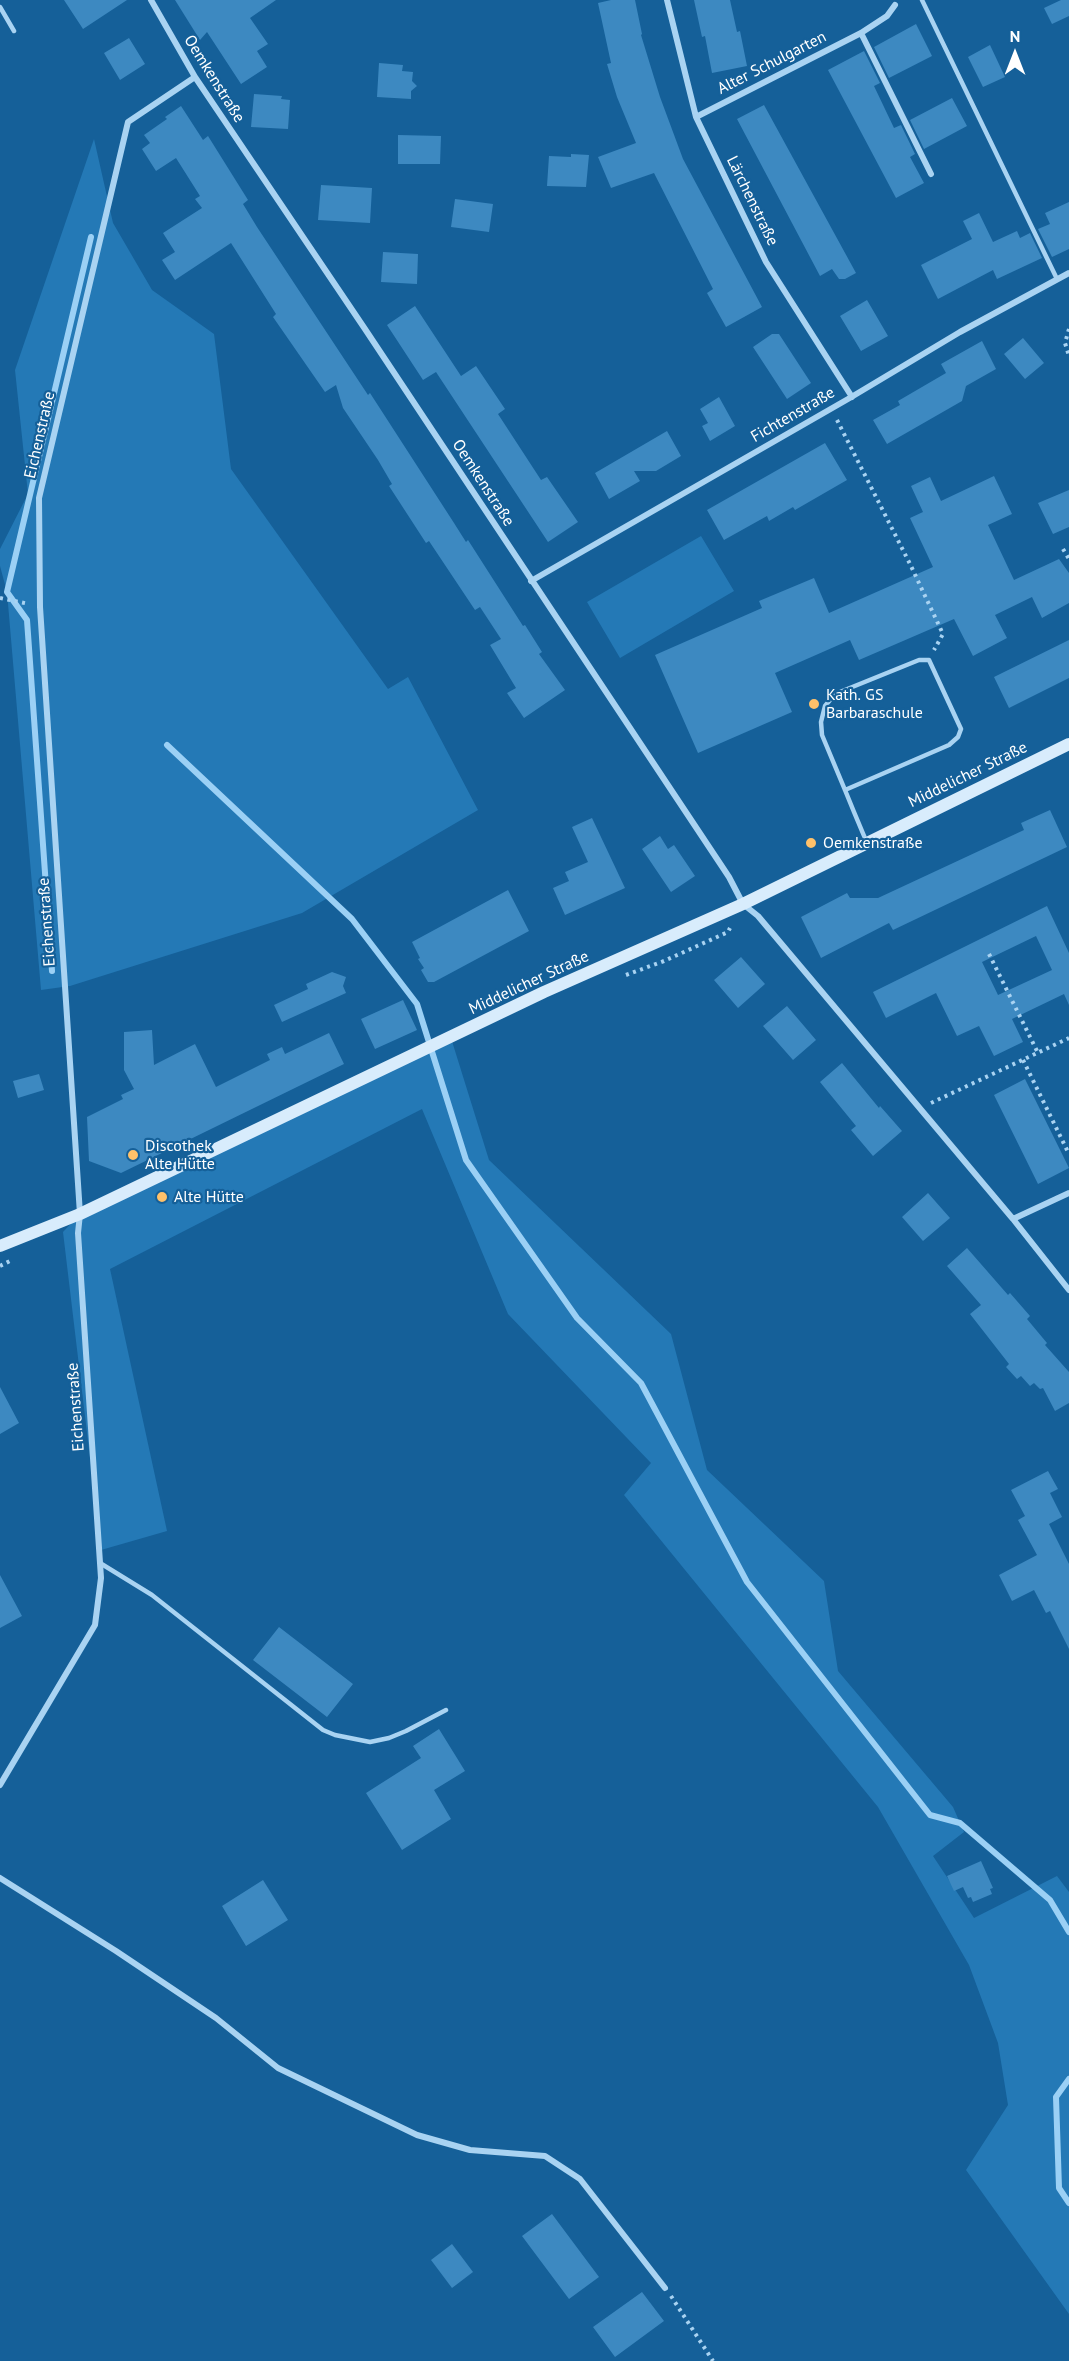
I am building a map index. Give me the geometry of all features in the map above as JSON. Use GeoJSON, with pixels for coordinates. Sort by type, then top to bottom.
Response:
{"type":"FeatureCollection","features":[{"type":"Feature","properties":{"kind":"street","name":"Oemkenstraße"},"geometry":{"type":"LineString","coordinates":[[151,0],[195,77],[365,328],[729,877],[743,904],[758,916],[1013,1219],[1069,1290]]}},
{"type":"Feature","properties":{"kind":"street","name":"Lärchenstraße"},"geometry":{"type":"LineString","coordinates":[[667,0],[696,117],[766,262],[852,397]]}},
{"type":"Feature","properties":{"kind":"street","name":"Alter Schulgarten"},"geometry":{"type":"LineString","coordinates":[[696,117],[861,33],[887,16],[895,5]]}},
{"type":"Feature","properties":{"kind":"street"},"geometry":{"type":"LineString","coordinates":[[861,33],[932,174]]}},
{"type":"Feature","properties":{"kind":"street","name":"Eichenstraße"},"geometry":{"type":"LineString","coordinates":[[0,1785],[95,1625],[101,1578],[78,1233],[80,1214],[40,607],[39,498],[128,122],[195,77]]}},
{"type":"Feature","properties":{"kind":"street","name":"Fichtenstraße"},"geometry":{"type":"LineString","coordinates":[[531,581],[852,397],[960,332],[1069,273]]}},
{"type":"Feature","properties":{"kind":"street","name":"Middelicher Straße"},"geometry":{"type":"LineString","coordinates":[[0,1246],[80,1214],[544,992],[743,904],[1069,744]]}},
{"type":"Feature","properties":{"kind":"street"},"geometry":{"type":"LineString","coordinates":[[1013,1219],[1069,1193]]}},
{"type":"Feature","properties":{"kind":"street"},"geometry":{"type":"LineString","coordinates":[[0,1878],[116,1951],[216,2018],[278,2067],[417,2135],[470,2150],[545,2156],[580,2178],[665,2288]]}},
{"type":"Feature","properties":{"kind":"lane"},"geometry":{"type":"LineString","coordinates":[[922,0],[1057,279]]}},
{"type":"Feature","properties":{"kind":"lane"},"geometry":{"type":"LineString","coordinates":[[0,7],[14,31]]}},
{"type":"Feature","properties":{"kind":"lane"},"geometry":{"type":"LineString","coordinates":[[845,790],[949,745],[958,737],[961,729],[929,660],[919,660],[835,694],[825,706],[821,722],[822,735],[867,843]]}},
{"type":"Feature","properties":{"kind":"lane"},"geometry":{"type":"LineString","coordinates":[[100,1563],[152,1595],[323,1730],[370,1742],[406,1731],[446,1710]]}},
{"type":"Feature","properties":{"kind":"path"},"geometry":{"type":"LineString","coordinates":[[1069,329],[1065,343],[1069,356]]}},
{"type":"Feature","properties":{"kind":"path"},"geometry":{"type":"LineString","coordinates":[[831,409],[943,634],[929,660]]}},
{"type":"Feature","properties":{"kind":"path"},"geometry":{"type":"LineString","coordinates":[[1063,549],[1069,559]]}},
{"type":"Feature","properties":{"kind":"path"},"geometry":{"type":"LineString","coordinates":[[0,598],[40,607]]}},
{"type":"Feature","properties":{"kind":"path"},"geometry":{"type":"LineString","coordinates":[[989,954],[1038,1053]]}},
{"type":"Feature","properties":{"kind":"path"},"geometry":{"type":"LineString","coordinates":[[920,1109],[1069,1038]]}},
{"type":"Feature","properties":{"kind":"path"},"geometry":{"type":"LineString","coordinates":[[1023,1060],[1069,1154]]}},
{"type":"Feature","properties":{"kind":"path"},"geometry":{"type":"LineString","coordinates":[[665,2288],[714,2361]]}},
{"type":"Feature","properties":{"kind":"shaded area"},"geometry":{"type":"Polygon","coordinates":[[[94,139],[113,223],[152,290],[214,334],[231,469],[388,689],[408,677],[478,810],[302,913],[70,986],[41,990],[7,592],[0,566],[0,549],[28,494],[15,370],[94,139]]]}},
{"type":"Feature","properties":{"kind":"shaded area"},"geometry":{"type":"Polygon","coordinates":[[[701,536],[734,591],[620,658],[587,602],[701,536]]]}},
{"type":"Feature","properties":{"kind":"shaded area"},"geometry":{"type":"Polygon","coordinates":[[[451,1038],[489,1160],[671,1334],[707,1470],[824,1581],[838,1671],[953,1807],[964,1832],[933,1856],[974,1918],[1057,1876],[1069,1892],[1069,2314],[966,2170],[1008,2105],[998,2043],[969,1965],[878,1807],[624,1495],[651,1463],[508,1314],[422,1109],[110,1269],[167,1531],[101,1550],[63,1232],[80,1214],[451,1038]]]}},
{"type":"Feature","properties":{"kind":"building"},"geometry":{"type":"Polygon","coordinates":[[[64,0],[127,0],[83,29],[64,0]]]}},
{"type":"Feature","properties":{"kind":"building"},"geometry":{"type":"Polygon","coordinates":[[[175,0],[276,0],[250,18],[268,44],[257,51],[267,67],[241,84],[207,32],[200,40],[175,0]]]}},
{"type":"Feature","properties":{"kind":"building"},"geometry":{"type":"Polygon","coordinates":[[[611,0],[635,0],[641,35],[660,97],[683,159],[762,307],[726,327],[707,293],[713,289],[654,173],[611,188],[598,157],[636,143],[617,97],[607,64],[611,63],[598,3],[611,0]]]}},
{"type":"Feature","properties":{"kind":"building"},"geometry":{"type":"Polygon","coordinates":[[[694,0],[730,0],[737,32],[740,31],[747,66],[712,73],[705,36],[702,37],[694,0]]]}},
{"type":"Feature","properties":{"kind":"building"},"geometry":{"type":"Polygon","coordinates":[[[1061,0],[1069,0],[1069,16],[1052,24],[1044,8],[1061,0]]]}},
{"type":"Feature","properties":{"kind":"building"},"geometry":{"type":"Polygon","coordinates":[[[916,24],[932,56],[889,78],[874,47],[916,24]]]}},
{"type":"Feature","properties":{"kind":"building"},"geometry":{"type":"Polygon","coordinates":[[[129,38],[145,64],[120,80],[104,53],[129,38]]]}},
{"type":"Feature","properties":{"kind":"building"},"geometry":{"type":"Polygon","coordinates":[[[990,45],[1005,77],[983,87],[968,57],[990,45]]]}},
{"type":"Feature","properties":{"kind":"building"},"geometry":{"type":"Polygon","coordinates":[[[864,51],[880,83],[874,86],[894,128],[901,125],[915,154],[910,157],[924,183],[896,198],[828,70],[864,51]]]}},
{"type":"Feature","properties":{"kind":"building"},"geometry":{"type":"Polygon","coordinates":[[[379,63],[403,65],[402,71],[413,72],[412,81],[417,86],[411,91],[411,99],[377,97],[379,63]]]}},
{"type":"Feature","properties":{"kind":"building"},"geometry":{"type":"Polygon","coordinates":[[[254,94],[282,96],[281,99],[290,100],[288,129],[251,127],[254,94]]]}},
{"type":"Feature","properties":{"kind":"building"},"geometry":{"type":"Polygon","coordinates":[[[952,98],[967,126],[924,149],[910,120],[952,98]]]}},
{"type":"Feature","properties":{"kind":"building"},"geometry":{"type":"Polygon","coordinates":[[[764,105],[856,273],[845,279],[839,279],[832,269],[820,276],[737,119],[764,105]]]}},
{"type":"Feature","properties":{"kind":"building"},"geometry":{"type":"Polygon","coordinates":[[[181,106],[203,140],[208,136],[248,200],[243,204],[257,227],[368,395],[370,393],[466,542],[468,540],[523,626],[525,625],[542,652],[539,654],[565,690],[524,718],[507,693],[516,688],[490,645],[501,639],[480,607],[475,610],[429,541],[426,543],[389,486],[392,484],[378,460],[343,408],[336,385],[325,392],[273,317],[276,314],[231,243],[175,280],[162,260],[175,252],[163,233],[202,208],[195,199],[200,196],[176,158],[156,171],[142,149],[150,143],[144,135],[181,106]]]}},
{"type":"Feature","properties":{"kind":"building"},"geometry":{"type":"Polygon","coordinates":[[[398,135],[441,136],[440,164],[398,164],[398,135]]]}},
{"type":"Feature","properties":{"kind":"building"},"geometry":{"type":"Polygon","coordinates":[[[571,154],[589,155],[586,187],[547,186],[549,156],[571,157],[571,154]]]}},
{"type":"Feature","properties":{"kind":"building"},"geometry":{"type":"Polygon","coordinates":[[[321,185],[372,188],[370,223],[318,220],[321,185]]]}},
{"type":"Feature","properties":{"kind":"building"},"geometry":{"type":"Polygon","coordinates":[[[455,199],[493,204],[489,232],[451,227],[455,199]]]}},
{"type":"Feature","properties":{"kind":"building"},"geometry":{"type":"Polygon","coordinates":[[[1069,202],[1069,249],[1052,257],[1038,229],[1050,224],[1045,213],[1069,202]]]}},
{"type":"Feature","properties":{"kind":"building"},"geometry":{"type":"Polygon","coordinates":[[[979,213],[993,242],[1017,231],[1020,238],[1030,233],[1042,258],[997,279],[993,270],[938,299],[921,265],[972,239],[963,221],[979,213]]]}},
{"type":"Feature","properties":{"kind":"building"},"geometry":{"type":"Polygon","coordinates":[[[383,252],[418,254],[417,284],[381,282],[383,252]]]}},
{"type":"Feature","properties":{"kind":"building"},"geometry":{"type":"Polygon","coordinates":[[[867,300],[888,336],[861,351],[840,316],[867,300]]]}},
{"type":"Feature","properties":{"kind":"building"},"geometry":{"type":"Polygon","coordinates":[[[415,306],[461,376],[476,366],[505,409],[498,414],[541,480],[547,477],[578,522],[548,542],[436,372],[423,380],[387,325],[415,306]]]}},
{"type":"Feature","properties":{"kind":"building"},"geometry":{"type":"Polygon","coordinates":[[[772,334],[779,334],[811,383],[787,399],[753,347],[772,334]]]}},
{"type":"Feature","properties":{"kind":"building"},"geometry":{"type":"Polygon","coordinates":[[[1023,338],[1044,363],[1025,379],[1004,354],[1023,338]]]}},
{"type":"Feature","properties":{"kind":"building"},"geometry":{"type":"Polygon","coordinates":[[[982,341],[996,369],[966,386],[962,401],[887,444],[873,420],[900,405],[898,401],[946,373],[941,364],[982,341]]]}},
{"type":"Feature","properties":{"kind":"building"},"geometry":{"type":"Polygon","coordinates":[[[719,397],[735,426],[710,441],[702,426],[708,423],[700,409],[719,397]]]}},
{"type":"Feature","properties":{"kind":"building"},"geometry":{"type":"Polygon","coordinates":[[[667,431],[681,456],[656,471],[634,471],[640,481],[609,499],[595,473],[667,431]]]}},
{"type":"Feature","properties":{"kind":"building"},"geometry":{"type":"Polygon","coordinates":[[[825,443],[847,480],[795,510],[793,507],[769,521],[767,516],[724,540],[707,510],[825,443]]]}},
{"type":"Feature","properties":{"kind":"building"},"geometry":{"type":"Polygon","coordinates":[[[994,476],[1012,514],[988,525],[1014,580],[1059,559],[1069,573],[1069,603],[1042,618],[1032,597],[995,615],[1007,638],[973,656],[954,619],[859,660],[850,640],[775,673],[792,712],[698,753],[655,655],[762,608],[759,601],[814,578],[829,613],[933,567],[910,518],[923,512],[911,486],[930,477],[941,501],[994,476]]]}},
{"type":"Feature","properties":{"kind":"building"},"geometry":{"type":"Polygon","coordinates":[[[1069,490],[1069,527],[1053,534],[1038,503],[1069,490]]]}},
{"type":"Feature","properties":{"kind":"building"},"geometry":{"type":"Polygon","coordinates":[[[1069,640],[1069,678],[1009,708],[994,677],[1069,640]]]}},
{"type":"Feature","properties":{"kind":"building"},"geometry":{"type":"Polygon","coordinates":[[[1050,810],[1067,847],[893,930],[889,923],[821,958],[801,917],[847,893],[850,898],[878,898],[1024,830],[1021,823],[1050,810]]]}},
{"type":"Feature","properties":{"kind":"building"},"geometry":{"type":"Polygon","coordinates":[[[592,818],[625,888],[565,915],[553,888],[569,881],[565,872],[588,862],[572,827],[592,818]]]}},
{"type":"Feature","properties":{"kind":"building"},"geometry":{"type":"Polygon","coordinates":[[[660,836],[668,849],[674,845],[695,876],[671,892],[642,849],[660,836]]]}},
{"type":"Feature","properties":{"kind":"building"},"geometry":{"type":"Polygon","coordinates":[[[508,890],[529,931],[434,982],[428,982],[421,970],[424,968],[412,942],[508,890]]]}},
{"type":"Feature","properties":{"kind":"building"},"geometry":{"type":"Polygon","coordinates":[[[1047,906],[1069,953],[1069,1005],[1064,994],[1012,1019],[1023,1042],[994,1056],[979,1026],[957,1036],[936,993],[886,1018],[873,992],[1047,906]],[[1036,936],[982,962],[998,995],[1052,970],[1036,936]]]}},
{"type":"Feature","properties":{"kind":"building"},"geometry":{"type":"Polygon","coordinates":[[[741,957],[765,984],[738,1008],[714,980],[741,957]]]}},
{"type":"Feature","properties":{"kind":"building"},"geometry":{"type":"Polygon","coordinates":[[[332,972],[346,977],[343,986],[346,993],[282,1022],[274,1005],[308,989],[306,984],[332,972]]]}},
{"type":"Feature","properties":{"kind":"building"},"geometry":{"type":"Polygon","coordinates":[[[403,1000],[417,1030],[375,1049],[361,1019],[403,1000]]]}},
{"type":"Feature","properties":{"kind":"building"},"geometry":{"type":"Polygon","coordinates":[[[787,1006],[816,1040],[793,1060],[763,1026],[787,1006]]]}},
{"type":"Feature","properties":{"kind":"building"},"geometry":{"type":"Polygon","coordinates":[[[152,1030],[154,1065],[195,1044],[216,1087],[270,1060],[267,1054],[282,1047],[285,1054],[329,1033],[344,1064],[121,1173],[89,1161],[87,1117],[123,1099],[121,1095],[134,1089],[124,1070],[124,1032],[152,1030]]]}},
{"type":"Feature","properties":{"kind":"building"},"geometry":{"type":"Polygon","coordinates":[[[842,1063],[879,1108],[880,1106],[902,1131],[873,1156],[851,1130],[856,1126],[820,1082],[842,1063]]]}},
{"type":"Feature","properties":{"kind":"building"},"geometry":{"type":"Polygon","coordinates":[[[39,1074],[44,1090],[18,1098],[13,1081],[39,1074]]]}},
{"type":"Feature","properties":{"kind":"building"},"geometry":{"type":"Polygon","coordinates":[[[1025,1079],[1069,1168],[1038,1184],[994,1095],[1025,1079]]]}},
{"type":"Feature","properties":{"kind":"building"},"geometry":{"type":"Polygon","coordinates":[[[928,1193],[950,1218],[923,1241],[902,1217],[928,1193]]]}},
{"type":"Feature","properties":{"kind":"building"},"geometry":{"type":"Polygon","coordinates":[[[967,1248],[1008,1295],[1010,1293],[1030,1316],[1027,1319],[1047,1343],[1045,1345],[1069,1372],[1069,1403],[1055,1411],[1043,1388],[1040,1389],[1034,1383],[1030,1386],[1021,1376],[1017,1379],[1006,1367],[1009,1364],[970,1314],[981,1305],[947,1266],[967,1248]]]}},
{"type":"Feature","properties":{"kind":"building"},"geometry":{"type":"Polygon","coordinates":[[[0,1387],[19,1423],[0,1434],[0,1387]]]}},
{"type":"Feature","properties":{"kind":"building"},"geometry":{"type":"Polygon","coordinates":[[[1048,1471],[1058,1489],[1050,1493],[1062,1517],[1049,1524],[1069,1564],[1069,1649],[1050,1611],[1046,1613],[1034,1590],[1012,1601],[999,1575],[1037,1555],[1018,1520],[1025,1516],[1011,1490],[1048,1471]]]}},
{"type":"Feature","properties":{"kind":"building"},"geometry":{"type":"Polygon","coordinates":[[[0,1575],[22,1616],[0,1628],[0,1575]]]}},
{"type":"Feature","properties":{"kind":"building"},"geometry":{"type":"Polygon","coordinates":[[[279,1627],[353,1684],[327,1717],[253,1660],[279,1627]]]}},
{"type":"Feature","properties":{"kind":"building"},"geometry":{"type":"Polygon","coordinates":[[[439,1729],[465,1771],[434,1790],[451,1819],[402,1850],[366,1793],[421,1758],[413,1746],[439,1729]]]}},
{"type":"Feature","properties":{"kind":"building"},"geometry":{"type":"Polygon","coordinates":[[[981,1861],[993,1888],[990,1889],[992,1894],[973,1902],[971,1897],[968,1898],[963,1887],[954,1891],[947,1876],[981,1861]]]}},
{"type":"Feature","properties":{"kind":"building"},"geometry":{"type":"Polygon","coordinates":[[[263,1880],[288,1920],[246,1946],[222,1906],[263,1880]]]}},
{"type":"Feature","properties":{"kind":"building"},"geometry":{"type":"Polygon","coordinates":[[[552,2214],[599,2277],[569,2299],[522,2236],[552,2214]]]}},
{"type":"Feature","properties":{"kind":"building"},"geometry":{"type":"Polygon","coordinates":[[[452,2244],[473,2272],[452,2288],[431,2260],[452,2244]]]}},
{"type":"Feature","properties":{"kind":"building"},"geometry":{"type":"Polygon","coordinates":[[[642,2292],[664,2321],[615,2357],[593,2327],[642,2292]]]}},
{"type":"Feature","properties":{"kind":"waterway"},"geometry":{"type":"LineString","coordinates":[[52,971],[27,620],[7,592],[91,237]]}},
{"type":"Feature","properties":{"kind":"waterway"},"geometry":{"type":"LineString","coordinates":[[167,745],[352,919],[417,1004],[466,1160],[577,1318],[641,1383],[747,1582],[930,1815],[960,1823],[1050,1900],[1069,1932]]}},
{"type":"Feature","properties":{"kind":"waterway"},"geometry":{"type":"LineString","coordinates":[[1069,2079],[1056,2097],[1059,2188],[1069,2203]]}},
{"type":"Feature","properties":{"kind":"place","name":"Kath. GS Barbaraschule"},"geometry":{"type":"Point","coordinates":[814,704]}},
{"type":"Feature","properties":{"kind":"place","name":"Oemkenstraße"},"geometry":{"type":"Point","coordinates":[811,843]}},
{"type":"Feature","properties":{"kind":"place","name":"Discothek Alte Hütte"},"geometry":{"type":"Point","coordinates":[133,1155]}},
{"type":"Feature","properties":{"kind":"place","name":"Alte Hütte"},"geometry":{"type":"Point","coordinates":[162,1197]}}]}
